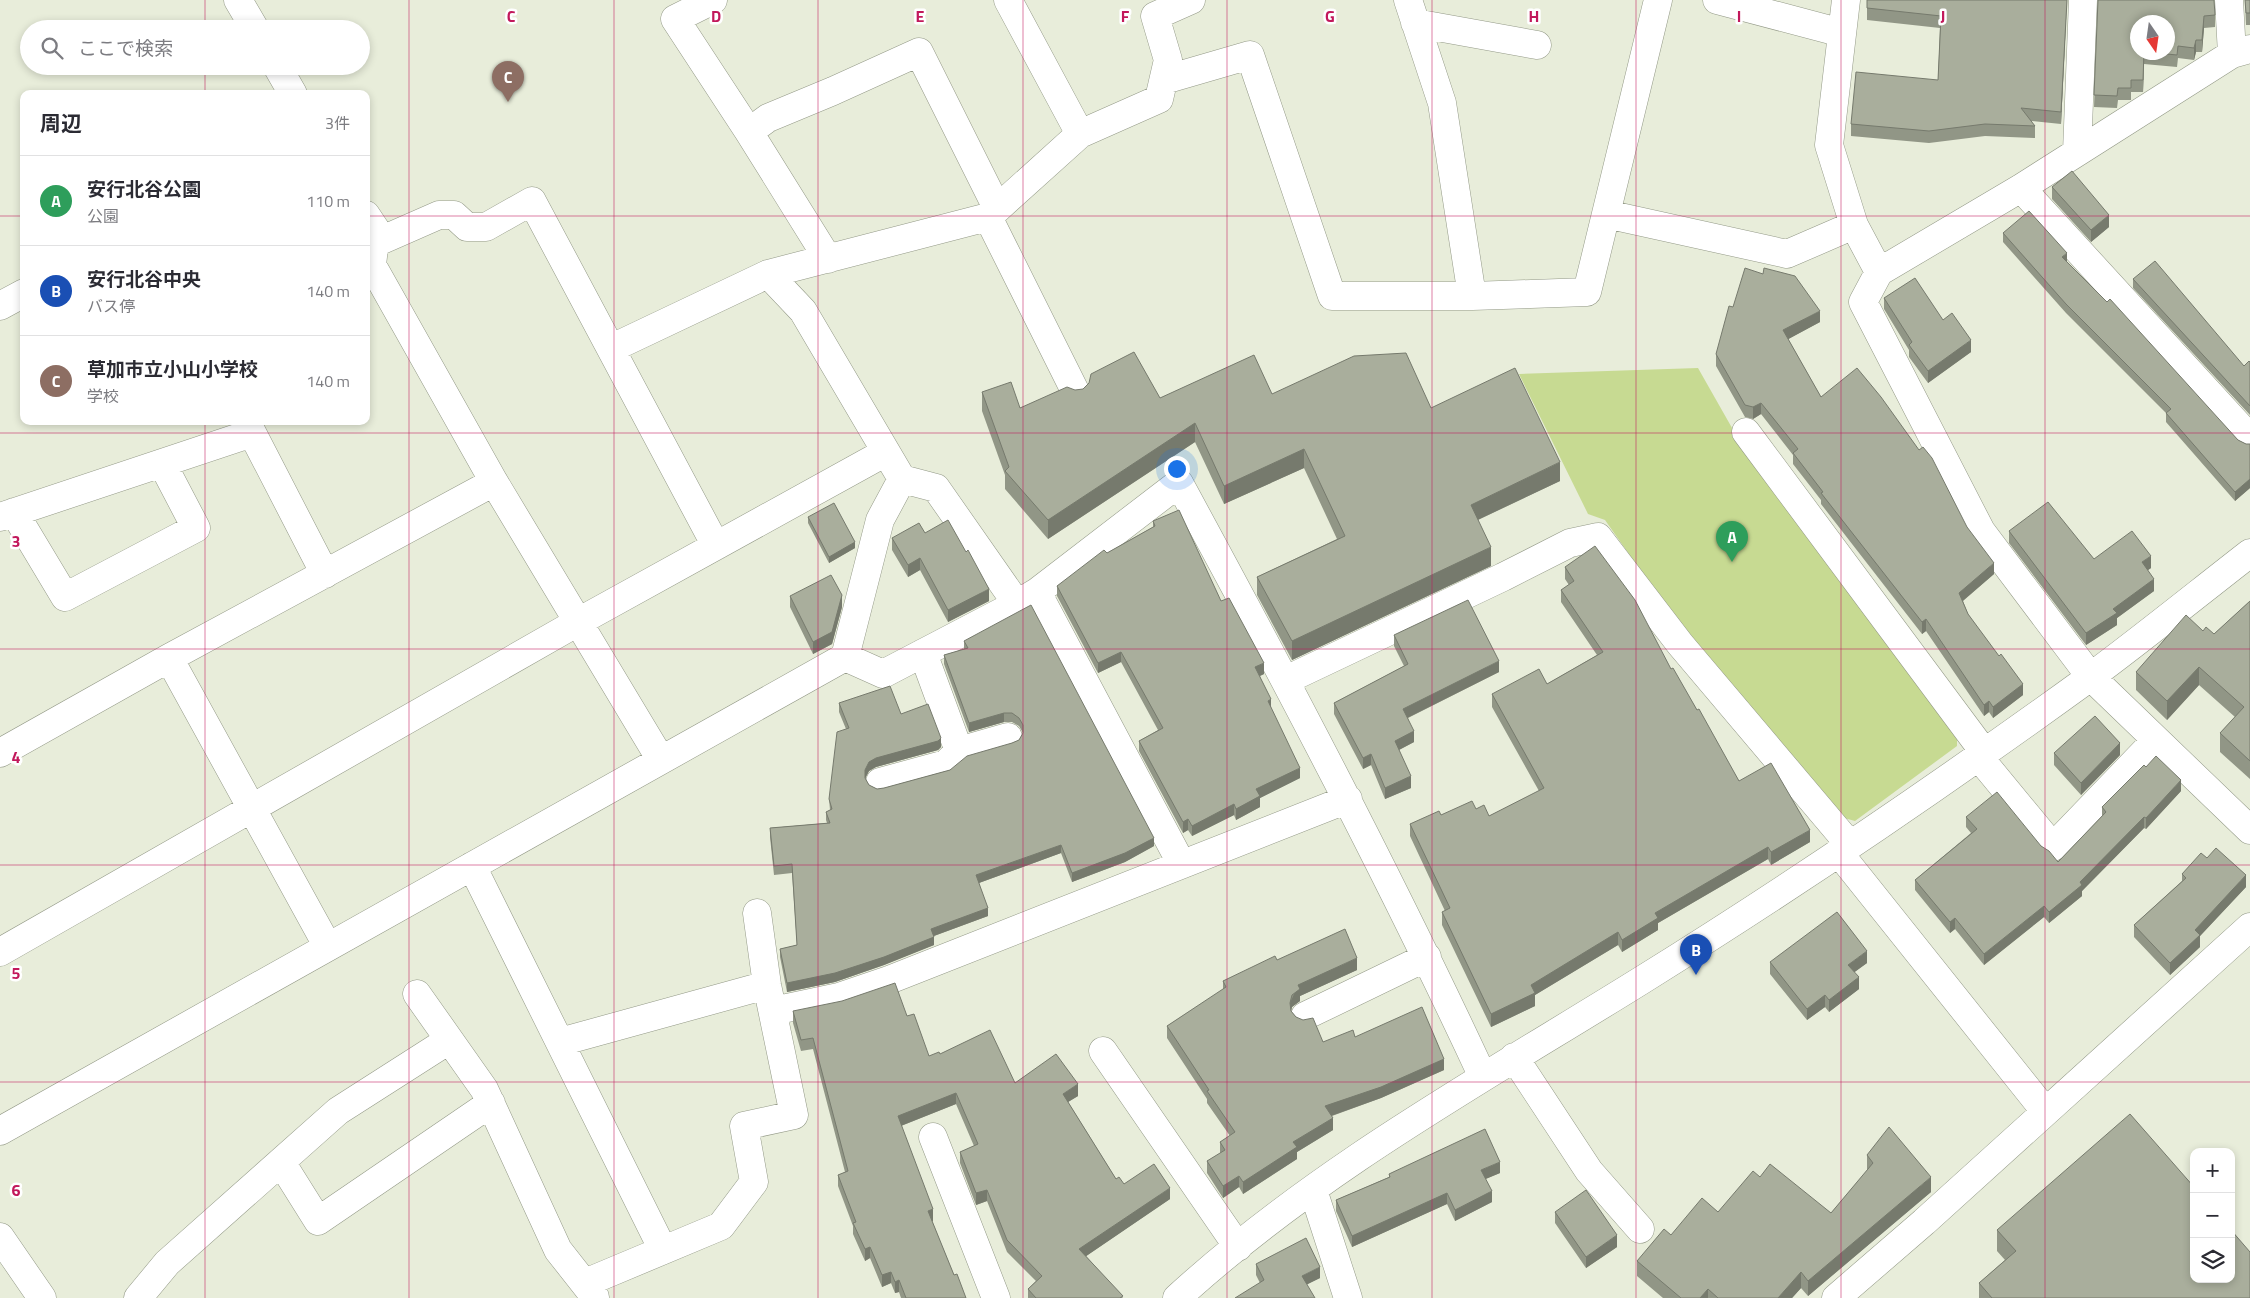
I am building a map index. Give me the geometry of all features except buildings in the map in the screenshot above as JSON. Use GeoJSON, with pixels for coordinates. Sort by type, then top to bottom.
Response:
{"type":"FeatureCollection","features":[{"type":"Feature","properties":{"kind":"street"},"geometry":{"type":"LineString","coordinates":[[238,0],[250,20]]}},
{"type":"Feature","properties":{"kind":"street"},"geometry":{"type":"LineString","coordinates":[[713,0],[675,19],[749,132],[828,259]]}},
{"type":"Feature","properties":{"kind":"street"},"geometry":{"type":"LineString","coordinates":[[1008,0],[1080,134]]}},
{"type":"Feature","properties":{"kind":"street"},"geometry":{"type":"LineString","coordinates":[[612,348],[768,274],[992,213],[1080,134],[1159,99],[1168,60],[1151,8],[1191,0]]}},
{"type":"Feature","properties":{"kind":"street"},"geometry":{"type":"LineString","coordinates":[[1164,80],[1250,55],[1332,296],[1472,296],[1587,292],[1658,0]]}},
{"type":"Feature","properties":{"kind":"street"},"geometry":{"type":"LineString","coordinates":[[1717,0],[1842,33]]}},
{"type":"Feature","properties":{"kind":"street"},"geometry":{"type":"LineString","coordinates":[[1846,0],[1829,145],[1854,226],[1879,272]]}},
{"type":"Feature","properties":{"kind":"street"},"geometry":{"type":"LineString","coordinates":[[2077,152],[2083,0]]}},
{"type":"Feature","properties":{"kind":"street"},"geometry":{"type":"LineString","coordinates":[[2229,0],[2241,51],[2021,188],[1879,272],[1862,302],[1981,531],[2090,676],[2250,830]]}},
{"type":"Feature","properties":{"kind":"street"},"geometry":{"type":"LineString","coordinates":[[1412,11],[1442,103],[1472,296]]}},
{"type":"Feature","properties":{"kind":"street"},"geometry":{"type":"LineString","coordinates":[[1412,11],[1538,45]]}},
{"type":"Feature","properties":{"kind":"street"},"geometry":{"type":"LineString","coordinates":[[749,132],[768,118],[919,52],[1076,393]]}},
{"type":"Feature","properties":{"kind":"street"},"geometry":{"type":"LineString","coordinates":[[282,75],[291,90]]}},
{"type":"Feature","properties":{"kind":"street"},"geometry":{"type":"LineString","coordinates":[[2021,188],[2250,438]]}},
{"type":"Feature","properties":{"kind":"street"},"geometry":{"type":"LineString","coordinates":[[370,245],[439,215],[454,215],[468,227],[486,227],[532,200],[716,546]]}},
{"type":"Feature","properties":{"kind":"street"},"geometry":{"type":"LineString","coordinates":[[1606,214],[1787,254],[1854,226]]}},
{"type":"Feature","properties":{"kind":"street"},"geometry":{"type":"LineString","coordinates":[[370,221],[376,230],[370,245],[372,265],[494,482],[661,760]]}},
{"type":"Feature","properties":{"kind":"street"},"geometry":{"type":"LineString","coordinates":[[768,274],[802,311],[902,479],[936,488],[1027,598],[1181,863]]}},
{"type":"Feature","properties":{"kind":"street"},"geometry":{"type":"LineString","coordinates":[[0,306],[20,295]]}},
{"type":"Feature","properties":{"kind":"street"},"geometry":{"type":"LineString","coordinates":[[162,463],[196,528],[65,597],[7,515],[162,463],[249,427],[325,574]]}},
{"type":"Feature","properties":{"kind":"street"},"geometry":{"type":"LineString","coordinates":[[1746,432],[1981,754],[2054,847],[2156,740]]}},
{"type":"Feature","properties":{"kind":"street"},"geometry":{"type":"LineString","coordinates":[[0,952],[578,622],[886,452]]}},
{"type":"Feature","properties":{"kind":"street"},"geometry":{"type":"LineString","coordinates":[[0,1131],[845,657],[880,520],[902,479]]}},
{"type":"Feature","properties":{"kind":"street"},"geometry":{"type":"LineString","coordinates":[[0,753],[168,658],[494,482]]}},
{"type":"Feature","properties":{"kind":"street"},"geometry":{"type":"LineString","coordinates":[[845,657],[883,674],[1027,598],[1179,483],[1348,799],[1427,957],[1483,1077]]}},
{"type":"Feature","properties":{"kind":"street"},"geometry":{"type":"LineString","coordinates":[[1286,680],[1503,577],[1570,543],[1598,537],[1680,644],[1844,849],[2045,1111]]}},
{"type":"Feature","properties":{"kind":"street"},"geometry":{"type":"LineString","coordinates":[[1177,1298],[1238,1246],[1376,1144],[1642,980],[1844,849],[2090,676],[2250,553]]}},
{"type":"Feature","properties":{"kind":"street"},"geometry":{"type":"LineString","coordinates":[[923,653],[959,751]]}},
{"type":"Feature","properties":{"kind":"street"},"geometry":{"type":"LineString","coordinates":[[168,658],[328,947]]}},
{"type":"Feature","properties":{"kind":"street"},"geometry":{"type":"LineString","coordinates":[[880,782],[946,764],[959,751],[1008,737]]}},
{"type":"Feature","properties":{"kind":"street"},"geometry":{"type":"LineString","coordinates":[[773,1011],[839,996],[889,980],[1181,863],[1348,799]]}},
{"type":"Feature","properties":{"kind":"street"},"geometry":{"type":"LineString","coordinates":[[472,866],[663,1250]]}},
{"type":"Feature","properties":{"kind":"street"},"geometry":{"type":"LineString","coordinates":[[417,994],[484,1089],[558,1250],[590,1291],[663,1250],[721,1226],[754,1182],[744,1126],[794,1115],[768,985],[757,913]]}},
{"type":"Feature","properties":{"kind":"street"},"geometry":{"type":"LineString","coordinates":[[1836,1298],[1924,1222],[2250,927]]}},
{"type":"Feature","properties":{"kind":"street"},"geometry":{"type":"LineString","coordinates":[[1305,1016],[1427,957]]}},
{"type":"Feature","properties":{"kind":"street"},"geometry":{"type":"LineString","coordinates":[[560,1042],[768,985]]}},
{"type":"Feature","properties":{"kind":"street"},"geometry":{"type":"LineString","coordinates":[[138,1298],[167,1263],[338,1111],[449,1040]]}},
{"type":"Feature","properties":{"kind":"street"},"geometry":{"type":"LineString","coordinates":[[1103,1051],[1238,1246]]}},
{"type":"Feature","properties":{"kind":"street"},"geometry":{"type":"LineString","coordinates":[[1514,1058],[1589,1172],[1640,1229]]}},
{"type":"Feature","properties":{"kind":"street"},"geometry":{"type":"LineString","coordinates":[[281,1162],[318,1220],[491,1103]]}},
{"type":"Feature","properties":{"kind":"street"},"geometry":{"type":"LineString","coordinates":[[933,1137],[996,1298]]}},
{"type":"Feature","properties":{"kind":"street"},"geometry":{"type":"LineString","coordinates":[[1313,1190],[1348,1298]]}},
{"type":"Feature","properties":{"kind":"street"},"geometry":{"type":"LineString","coordinates":[[0,1237],[42,1298]]}},
{"type":"Feature","properties":{"kind":"green space"},"geometry":{"type":"Polygon","coordinates":[[[1698,368],[1740,442],[1957,732],[1957,746],[1855,821],[1837,816],[1664,604],[1605,520],[1588,514],[1519,374],[1698,368]]]}},
{"type":"Feature","properties":{"kind":"place","name":"草加市立小山小学校"},"geometry":{"type":"Point","coordinates":[508,102]}},
{"type":"Feature","properties":{"kind":"place","name":"安行北谷公園"},"geometry":{"type":"Point","coordinates":[1732,562]}},
{"type":"Feature","properties":{"kind":"place","name":"安行北谷中央"},"geometry":{"type":"Point","coordinates":[1696,975]}}]}
